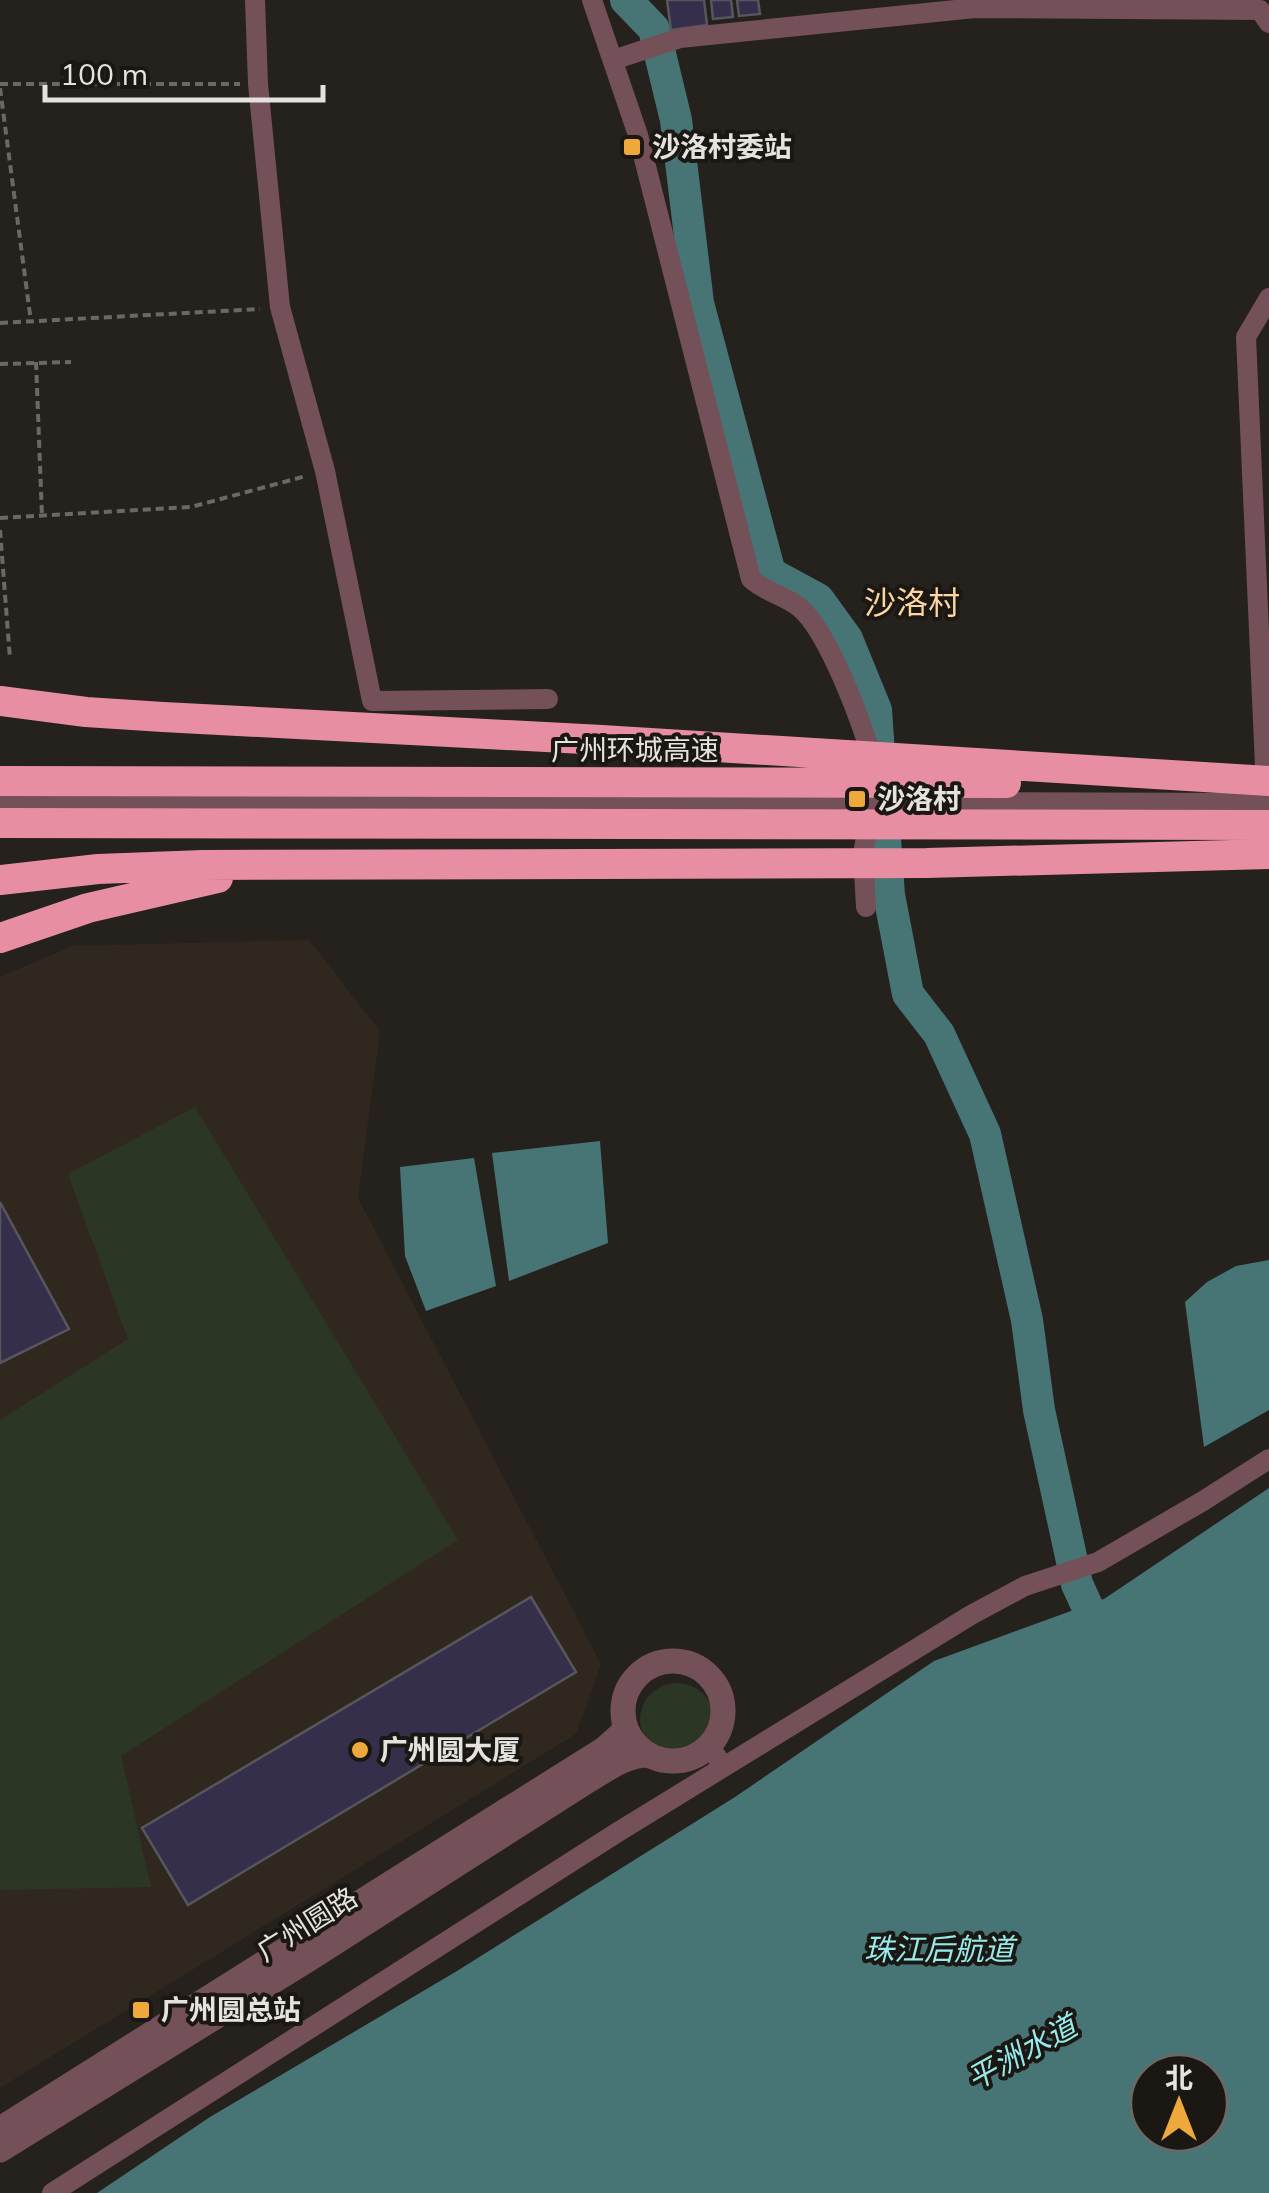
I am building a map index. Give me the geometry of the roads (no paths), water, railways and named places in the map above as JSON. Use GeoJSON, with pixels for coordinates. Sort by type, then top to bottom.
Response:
{"type":"FeatureCollection","features":[{"type":"Feature","properties":{"kind":"highway"},"geometry":{"type":"LineString","coordinates":[[0,689],[129,710],[391,730]]}},
{"type":"Feature","properties":{"kind":"highway"},"geometry":{"type":"LineString","coordinates":[[0,701],[133,716],[602,740],[1268,799]]}},
{"type":"Feature","properties":{"kind":"highway","name":"广州环城高速"},"geometry":{"type":"LineString","coordinates":[[0,781],[1268,799]]}},
{"type":"Feature","properties":{"kind":"highway"},"geometry":{"type":"LineString","coordinates":[[0,822],[1268,799]]}},
{"type":"Feature","properties":{"kind":"highway"},"geometry":{"type":"LineString","coordinates":[[0,880],[132,867],[927,863],[1269,854]]}},
{"type":"Feature","properties":{"kind":"highway"},"geometry":{"type":"LineString","coordinates":[[0,938],[76,911],[205,880],[313,866],[410,863]]}},
{"type":"Feature","properties":{"kind":"street"},"geometry":{"type":"LineString","coordinates":[[256,0],[258,84],[280,308],[325,471],[372,702],[548,699]]}},
{"type":"Feature","properties":{"kind":"street"},"geometry":{"type":"LineString","coordinates":[[592,0],[644,159],[751,579],[798,606],[811,620],[828,648],[866,736],[873,767],[874,801],[863,852],[866,907]]}},
{"type":"Feature","properties":{"kind":"street"},"geometry":{"type":"LineString","coordinates":[[614,60],[680,38],[976,8],[1260,10],[1269,23]]}},
{"type":"Feature","properties":{"kind":"street"},"geometry":{"type":"LineString","coordinates":[[0,806],[300,800],[1268,799],[1246,337],[1269,298]]}},
{"type":"Feature","properties":{"kind":"street"},"geometry":{"type":"LineString","coordinates":[[52,2193],[716,1756],[1025,1586],[1098,1562],[1269,1459]]}},
{"type":"Feature","properties":{"kind":"street"},"geometry":{"type":"LineString","coordinates":[[674,1660],[705,1672],[722,1699],[724,1716],[716,1756],[664,1761],[648,1756],[635,1745],[622,1714],[630,1682],[657,1663],[674,1660]]}},
{"type":"Feature","properties":{"kind":"street","name":"广州圆路"},"geometry":{"type":"LineString","coordinates":[[0,2129],[604,1749],[622,1733],[624,1725]]}},
{"type":"Feature","properties":{"kind":"street","name":"广州圆路"},"geometry":{"type":"LineString","coordinates":[[0,2150],[589,1780],[624,1760],[648,1756]]}},
{"type":"Feature","properties":{"kind":"water"},"geometry":{"type":"Polygon","coordinates":[[[600,1141],[608,1243],[509,1281],[492,1153],[600,1141]]]}},
{"type":"Feature","properties":{"kind":"water"},"geometry":{"type":"Polygon","coordinates":[[[474,1158],[496,1286],[426,1311],[405,1256],[400,1167],[474,1158]]]}},
{"type":"Feature","properties":{"kind":"water"},"geometry":{"type":"Polygon","coordinates":[[[1269,1260],[1269,1410],[1204,1447],[1185,1302],[1207,1282],[1236,1266],[1269,1260]]]}},
{"type":"Feature","properties":{"kind":"water","name":"珠江后航道"},"geometry":{"type":"Polygon","coordinates":[[[1269,1488],[1269,2193],[97,2193],[210,2117],[457,1971],[735,1797],[934,1661],[1104,1599],[1269,1488]]]}},
{"type":"Feature","properties":{"kind":"waterway"},"geometry":{"type":"LineString","coordinates":[[626,0],[654,29],[676,120],[698,303],[770,573],[818,599],[847,639],[876,710],[889,895],[908,994],[939,1034],[985,1134],[1027,1320],[1039,1410],[1077,1584],[1104,1643]]}},
{"type":"Feature","properties":{"kind":"place","name":"沙洛村委站"},"geometry":{"type":"Point","coordinates":[632,147]}},
{"type":"Feature","properties":{"kind":"place","name":"沙洛村"},"geometry":{"type":"Point","coordinates":[857,799]}},
{"type":"Feature","properties":{"kind":"place","name":"广州圆大厦"},"geometry":{"type":"Point","coordinates":[360,1750]}},
{"type":"Feature","properties":{"kind":"place","name":"广州圆总站"},"geometry":{"type":"Point","coordinates":[141,2010]}},
{"type":"Feature","properties":{"kind":"district","name":"沙洛村"},"geometry":{"type":"Point","coordinates":[912,603]}},
{"type":"Feature","properties":{"kind":"water label","name":"平洲水道"},"geometry":{"type":"Point","coordinates":[1022,2053]}}]}
